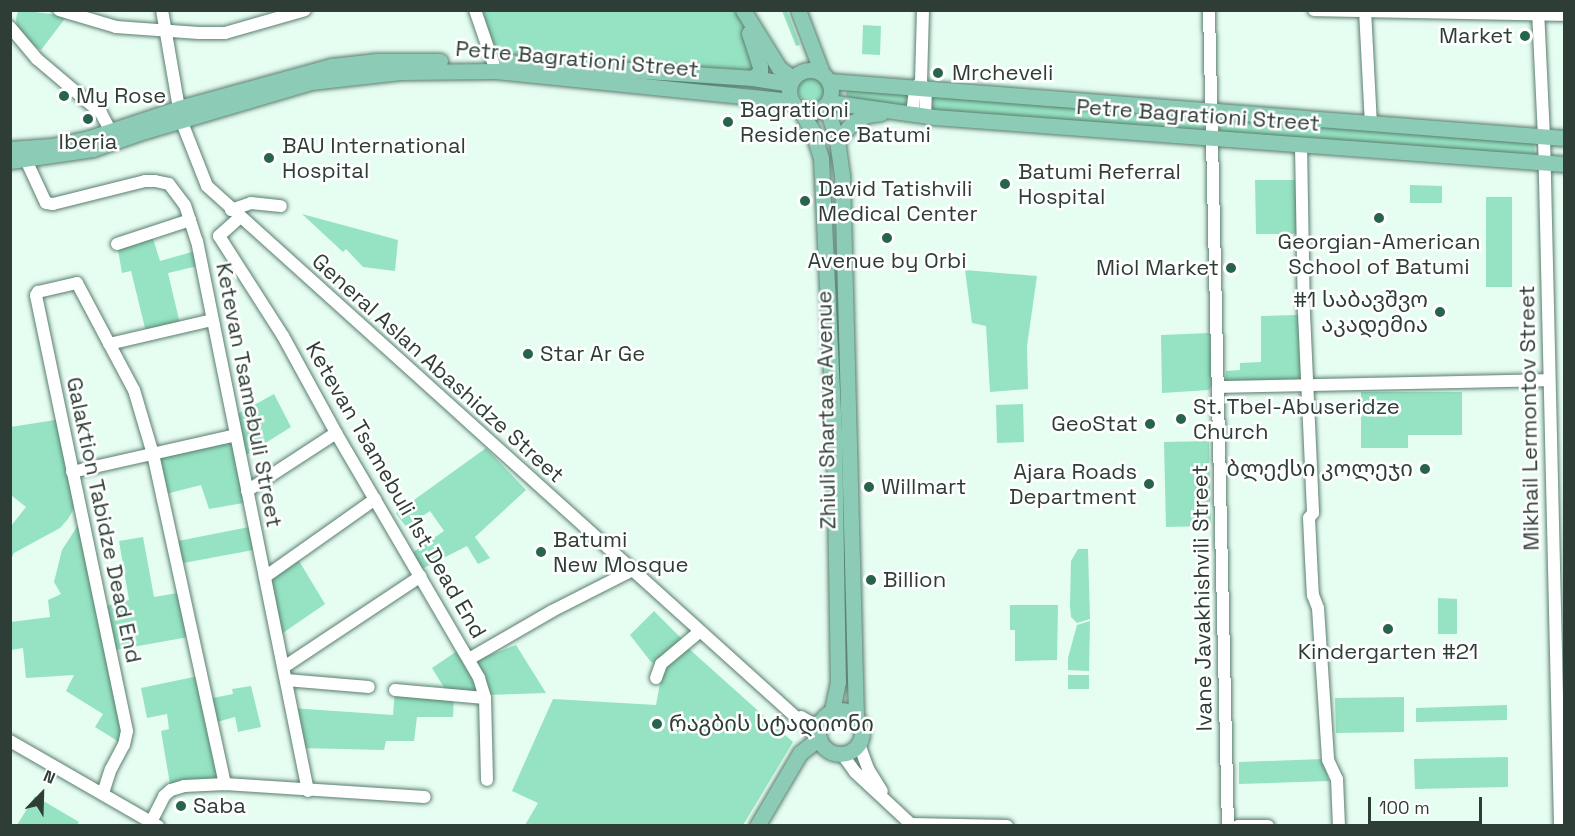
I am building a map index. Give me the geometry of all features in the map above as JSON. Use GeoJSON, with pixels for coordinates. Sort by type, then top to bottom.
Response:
{"type":"FeatureCollection","features":[{"type":"Feature","properties":{"kind":"main road"},"geometry":{"type":"LineString","coordinates":[[743,10],[760,66],[760,71],[753,78]]}},
{"type":"Feature","properties":{"kind":"main road"},"geometry":{"type":"LineString","coordinates":[[743,10],[779,68],[791,81],[795,106],[814,112],[828,104],[832,93],[798,10]]}},
{"type":"Feature","properties":{"kind":"main road","name":"Petre Bagrationi Street"},"geometry":{"type":"LineString","coordinates":[[494,66],[795,106]]}},
{"type":"Feature","properties":{"kind":"main road","name":"Petre Bagrationi Street"},"geometry":{"type":"LineString","coordinates":[[10,149],[71,143],[311,82],[340,78],[494,66],[791,81]]}},
{"type":"Feature","properties":{"kind":"main road"},"geometry":{"type":"LineString","coordinates":[[791,81],[806,70],[826,77]]}},
{"type":"Feature","properties":{"kind":"main road","name":"Petre Bagrationi Street"},"geometry":{"type":"LineString","coordinates":[[826,77],[1213,111],[1564,138]]}},
{"type":"Feature","properties":{"kind":"main road","name":"Petre Bagrationi Street"},"geometry":{"type":"LineString","coordinates":[[828,104],[918,115],[1301,146],[1564,164]]}},
{"type":"Feature","properties":{"kind":"main road","name":"Zhiuli Shartava Avenue"},"geometry":{"type":"LineString","coordinates":[[828,104],[837,140],[842,186],[856,716]]}},
{"type":"Feature","properties":{"kind":"main road","name":"Zhiuli Shartava Avenue"},"geometry":{"type":"LineString","coordinates":[[795,106],[812,130],[821,169],[834,431],[838,682],[826,716]]}},
{"type":"Feature","properties":{"kind":"main road"},"geometry":{"type":"LineString","coordinates":[[837,140],[853,122],[867,115],[894,112]]}},
{"type":"Feature","properties":{"kind":"main road","name":"Petre Bagrationi Street"},"geometry":{"type":"LineString","coordinates":[[18,161],[93,149],[180,114]]}},
{"type":"Feature","properties":{"kind":"main road"},"geometry":{"type":"LineString","coordinates":[[757,825],[801,753],[819,738],[826,716],[849,711],[856,716],[863,729],[859,744],[835,752],[813,754],[799,770],[766,825]]}},
{"type":"Feature","properties":{"kind":"main road"},"geometry":{"type":"LineString","coordinates":[[819,738],[835,752]]}},
{"type":"Feature","properties":{"kind":"street"},"geometry":{"type":"LineString","coordinates":[[59,10],[116,27],[166,32],[225,33],[287,12],[304,10]]}},
{"type":"Feature","properties":{"kind":"street","name":"General Aslan Abashidze Street"},"geometry":{"type":"LineString","coordinates":[[162,10],[180,114],[207,186],[235,214],[819,738]]}},
{"type":"Feature","properties":{"kind":"street"},"geometry":{"type":"LineString","coordinates":[[475,10],[494,66]]}},
{"type":"Feature","properties":{"kind":"street"},"geometry":{"type":"LineString","coordinates":[[918,115],[923,10]]}},
{"type":"Feature","properties":{"kind":"street","name":"Ivane Javakhishvili Street"},"geometry":{"type":"LineString","coordinates":[[1209,10],[1228,825]]}},
{"type":"Feature","properties":{"kind":"street"},"geometry":{"type":"LineString","coordinates":[[1314,10],[1538,12],[1564,15]]}},
{"type":"Feature","properties":{"kind":"street"},"geometry":{"type":"LineString","coordinates":[[1365,11],[1371,123]]}},
{"type":"Feature","properties":{"kind":"street","name":"Mikhail Lermontov Street"},"geometry":{"type":"LineString","coordinates":[[1538,12],[1544,136],[1560,825]]}},
{"type":"Feature","properties":{"kind":"street"},"geometry":{"type":"LineString","coordinates":[[10,27],[37,59],[101,112],[111,132]]}},
{"type":"Feature","properties":{"kind":"street"},"geometry":{"type":"LineString","coordinates":[[1301,146],[1313,589],[1318,608],[1328,760],[1336,779],[1339,825]]}},
{"type":"Feature","properties":{"kind":"street","name":"Ketevan Tsamebuli Street"},"geometry":{"type":"LineString","coordinates":[[18,161],[46,202],[53,204],[145,181],[155,181],[169,184],[176,192],[190,220],[197,241],[308,791]]}},
{"type":"Feature","properties":{"kind":"street"},"geometry":{"type":"LineString","coordinates":[[197,241],[219,236],[235,214],[251,203],[281,206]]}},
{"type":"Feature","properties":{"kind":"street"},"geometry":{"type":"LineString","coordinates":[[117,244],[190,220]]}},
{"type":"Feature","properties":{"kind":"street","name":"Ketevan Tsamebuli 1st Dead End"},"geometry":{"type":"LineString","coordinates":[[219,236],[283,336],[375,500],[470,659],[485,698],[488,780]]}},
{"type":"Feature","properties":{"kind":"street","name":"Galaktion Tabidze Dead End"},"geometry":{"type":"LineString","coordinates":[[103,794],[111,769],[124,745],[127,731],[36,295],[38,292],[77,283],[109,345]]}},
{"type":"Feature","properties":{"kind":"street"},"geometry":{"type":"LineString","coordinates":[[212,320],[109,345],[134,390],[153,454],[225,784]]}},
{"type":"Feature","properties":{"kind":"street"},"geometry":{"type":"LineString","coordinates":[[1219,387],[1549,380]]}},
{"type":"Feature","properties":{"kind":"street"},"geometry":{"type":"LineString","coordinates":[[247,491],[336,432]]}},
{"type":"Feature","properties":{"kind":"street"},"geometry":{"type":"LineString","coordinates":[[72,472],[236,435]]}},
{"type":"Feature","properties":{"kind":"street"},"geometry":{"type":"LineString","coordinates":[[265,577],[375,500]]}},
{"type":"Feature","properties":{"kind":"street"},"geometry":{"type":"LineString","coordinates":[[470,659],[552,611],[631,571]]}},
{"type":"Feature","properties":{"kind":"street"},"geometry":{"type":"LineString","coordinates":[[285,674],[421,576]]}},
{"type":"Feature","properties":{"kind":"street"},"geometry":{"type":"LineString","coordinates":[[656,678],[661,664],[699,632]]}},
{"type":"Feature","properties":{"kind":"street"},"geometry":{"type":"LineString","coordinates":[[285,674],[369,687]]}},
{"type":"Feature","properties":{"kind":"street"},"geometry":{"type":"LineString","coordinates":[[395,690],[485,698]]}},
{"type":"Feature","properties":{"kind":"street","name":"General Aslan Abashidze Street"},"geometry":{"type":"LineString","coordinates":[[777,702],[813,724],[826,716]]}},
{"type":"Feature","properties":{"kind":"street"},"geometry":{"type":"LineString","coordinates":[[10,741],[154,824],[164,796],[171,790],[184,786],[225,784],[425,797]]}},
{"type":"Feature","properties":{"kind":"street"},"geometry":{"type":"LineString","coordinates":[[859,744],[868,769],[893,807]]}},
{"type":"Feature","properties":{"kind":"street"},"geometry":{"type":"LineString","coordinates":[[835,752],[912,825],[1007,825]]}},
{"type":"Feature","properties":{"kind":"street"},"geometry":{"type":"LineString","coordinates":[[1238,825],[1268,825]]}},
{"type":"Feature","properties":{"kind":"green space"},"geometry":{"type":"Polygon","coordinates":[[[18,11],[67,16],[41,50],[18,35],[16,19],[18,11]]]}},
{"type":"Feature","properties":{"kind":"green space"},"geometry":{"type":"Polygon","coordinates":[[[480,11],[738,11],[756,61],[753,70],[748,70],[495,54],[480,11]]]}},
{"type":"Feature","properties":{"kind":"green space"},"geometry":{"type":"Polygon","coordinates":[[[782,11],[787,11],[800,45],[796,46],[782,11]]]}},
{"type":"Feature","properties":{"kind":"green space"},"geometry":{"type":"Polygon","coordinates":[[[863,25],[881,26],[880,55],[862,54],[863,25]]]}},
{"type":"Feature","properties":{"kind":"green space"},"geometry":{"type":"Polygon","coordinates":[[[507,71],[761,85],[761,89],[759,89],[507,71]]]}},
{"type":"Feature","properties":{"kind":"green space"},"geometry":{"type":"Polygon","coordinates":[[[811,77],[820,81],[824,90],[820,99],[811,103],[802,99],[798,90],[802,81],[811,77]]]}},
{"type":"Feature","properties":{"kind":"green space"},"geometry":{"type":"Polygon","coordinates":[[[847,89],[909,92],[908,107],[848,98],[847,89]]]}},
{"type":"Feature","properties":{"kind":"green space"},"geometry":{"type":"Polygon","coordinates":[[[931,94],[1205,117],[1204,130],[931,111],[931,94]]]}},
{"type":"Feature","properties":{"kind":"green space"},"geometry":{"type":"Polygon","coordinates":[[[1225,118],[1534,143],[1535,155],[1223,133],[1219,130],[1219,120],[1225,118]]]}},
{"type":"Feature","properties":{"kind":"green space"},"geometry":{"type":"Polygon","coordinates":[[[1255,180],[1302,180],[1302,234],[1256,234],[1255,180]]]}},
{"type":"Feature","properties":{"kind":"green space"},"geometry":{"type":"Polygon","coordinates":[[[1410,185],[1442,186],[1442,203],[1410,203],[1410,185]]]}},
{"type":"Feature","properties":{"kind":"green space"},"geometry":{"type":"Polygon","coordinates":[[[1486,197],[1512,197],[1512,287],[1486,287],[1486,197]]]}},
{"type":"Feature","properties":{"kind":"green space"},"geometry":{"type":"Polygon","coordinates":[[[302,214],[398,240],[395,271],[363,267],[346,249],[343,252],[302,214]]]}},
{"type":"Feature","properties":{"kind":"green space"},"geometry":{"type":"Polygon","coordinates":[[[151,232],[160,261],[199,250],[202,265],[168,273],[181,328],[147,336],[131,271],[122,273],[117,244],[151,232]]]}},
{"type":"Feature","properties":{"kind":"green space"},"geometry":{"type":"Polygon","coordinates":[[[965,270],[1037,276],[1027,346],[1028,389],[990,392],[986,326],[972,323],[965,270]]]}},
{"type":"Feature","properties":{"kind":"green space"},"geometry":{"type":"Polygon","coordinates":[[[1298,315],[1303,381],[1226,383],[1226,371],[1240,370],[1240,363],[1261,362],[1261,316],[1298,315]]]}},
{"type":"Feature","properties":{"kind":"green space"},"geometry":{"type":"Polygon","coordinates":[[[1210,333],[1212,385],[1209,390],[1162,393],[1161,335],[1210,333]]]}},
{"type":"Feature","properties":{"kind":"green space"},"geometry":{"type":"Polygon","coordinates":[[[1361,392],[1462,392],[1462,435],[1408,435],[1408,448],[1361,448],[1361,392]]]}},
{"type":"Feature","properties":{"kind":"green space"},"geometry":{"type":"Polygon","coordinates":[[[274,394],[291,427],[240,459],[249,502],[209,509],[201,485],[162,495],[153,454],[235,435],[232,417],[274,394]]]}},
{"type":"Feature","properties":{"kind":"green space"},"geometry":{"type":"Polygon","coordinates":[[[1023,404],[1024,442],[997,443],[996,405],[1023,404]]]}},
{"type":"Feature","properties":{"kind":"green space"},"geometry":{"type":"Polygon","coordinates":[[[61,419],[78,501],[60,528],[14,553],[11,559],[11,526],[26,507],[11,495],[11,427],[61,419]]]}},
{"type":"Feature","properties":{"kind":"green space"},"geometry":{"type":"Polygon","coordinates":[[[1209,441],[1211,526],[1166,527],[1164,442],[1209,441]]]}},
{"type":"Feature","properties":{"kind":"green space"},"geometry":{"type":"Polygon","coordinates":[[[486,448],[526,490],[475,537],[490,558],[478,564],[467,546],[420,570],[412,553],[444,531],[430,511],[406,527],[396,513],[486,448]]]}},
{"type":"Feature","properties":{"kind":"green space"},"geometry":{"type":"Polygon","coordinates":[[[82,519],[101,607],[129,600],[119,541],[143,537],[154,597],[184,592],[194,636],[110,651],[124,745],[95,727],[103,714],[66,691],[74,675],[26,678],[23,648],[11,650],[11,622],[50,617],[48,600],[61,594],[54,582],[62,550],[82,519]]]}},
{"type":"Feature","properties":{"kind":"green space"},"geometry":{"type":"Polygon","coordinates":[[[254,526],[259,549],[178,564],[173,542],[254,526]]]}},
{"type":"Feature","properties":{"kind":"green space"},"geometry":{"type":"Polygon","coordinates":[[[1078,549],[1088,549],[1090,619],[1077,623],[1071,617],[1070,605],[1071,561],[1078,549]]]}},
{"type":"Feature","properties":{"kind":"green space"},"geometry":{"type":"Polygon","coordinates":[[[296,556],[325,604],[277,637],[265,577],[296,556]]]}},
{"type":"Feature","properties":{"kind":"green space"},"geometry":{"type":"Polygon","coordinates":[[[1438,598],[1457,599],[1457,634],[1438,634],[1438,598]]]}},
{"type":"Feature","properties":{"kind":"green space"},"geometry":{"type":"Polygon","coordinates":[[[1010,605],[1058,605],[1057,660],[1015,661],[1015,630],[1010,630],[1010,605]]]}},
{"type":"Feature","properties":{"kind":"green space"},"geometry":{"type":"Polygon","coordinates":[[[654,611],[683,640],[656,664],[651,662],[630,635],[654,611]]]}},
{"type":"Feature","properties":{"kind":"green space"},"geometry":{"type":"Polygon","coordinates":[[[1090,621],[1089,671],[1068,670],[1068,658],[1077,625],[1090,621]]]}},
{"type":"Feature","properties":{"kind":"green space"},"geometry":{"type":"Polygon","coordinates":[[[516,645],[546,693],[487,695],[476,660],[516,645]]]}},
{"type":"Feature","properties":{"kind":"green space"},"geometry":{"type":"Polygon","coordinates":[[[463,647],[485,698],[454,695],[453,717],[417,717],[414,741],[386,741],[384,750],[299,748],[291,708],[393,715],[395,690],[448,694],[432,668],[463,647]]]}},
{"type":"Feature","properties":{"kind":"green space","name":"რაგბის სტადიონი"},"geometry":{"type":"Polygon","coordinates":[[[687,647],[793,742],[743,825],[525,825],[538,803],[512,791],[553,699],[656,705],[663,666],[687,647]]]}},
{"type":"Feature","properties":{"kind":"green space"},"geometry":{"type":"Polygon","coordinates":[[[203,675],[208,699],[233,694],[232,689],[251,686],[261,727],[238,732],[235,717],[213,723],[225,784],[171,790],[161,731],[169,729],[167,714],[147,718],[141,688],[203,675]]]}},
{"type":"Feature","properties":{"kind":"green space"},"geometry":{"type":"Polygon","coordinates":[[[1068,675],[1089,675],[1089,689],[1068,689],[1068,675]]]}},
{"type":"Feature","properties":{"kind":"green space"},"geometry":{"type":"Polygon","coordinates":[[[1404,697],[1404,732],[1336,733],[1335,698],[1404,697]]]}},
{"type":"Feature","properties":{"kind":"green space"},"geometry":{"type":"Polygon","coordinates":[[[1507,705],[1507,720],[1416,722],[1416,708],[1507,705]]]}},
{"type":"Feature","properties":{"kind":"green space"},"geometry":{"type":"Polygon","coordinates":[[[1508,757],[1508,787],[1415,789],[1414,759],[1508,757]]]}},
{"type":"Feature","properties":{"kind":"green space"},"geometry":{"type":"Polygon","coordinates":[[[1323,759],[1329,781],[1239,784],[1239,762],[1323,759]]]}},
{"type":"Feature","properties":{"kind":"green space"},"geometry":{"type":"Polygon","coordinates":[[[35,796],[79,822],[77,825],[17,825],[35,796]]]}},
{"type":"Feature","properties":{"kind":"place","name":"Market"},"geometry":{"type":"Point","coordinates":[1525,36]}},
{"type":"Feature","properties":{"kind":"place","name":"Mrcheveli"},"geometry":{"type":"Point","coordinates":[938,73]}},
{"type":"Feature","properties":{"kind":"place","name":"My Rose"},"geometry":{"type":"Point","coordinates":[64,96]}},
{"type":"Feature","properties":{"kind":"place","name":"Iberia"},"geometry":{"type":"Point","coordinates":[88,119]}},
{"type":"Feature","properties":{"kind":"place","name":"Bagrationi Residence Batumi"},"geometry":{"type":"Point","coordinates":[728,122]}},
{"type":"Feature","properties":{"kind":"place","name":"BAU International Hospital"},"geometry":{"type":"Point","coordinates":[269,158]}},
{"type":"Feature","properties":{"kind":"place","name":"Batumi Referral Hospital"},"geometry":{"type":"Point","coordinates":[1005,184]}},
{"type":"Feature","properties":{"kind":"place","name":"David Tatishvili Medical Center"},"geometry":{"type":"Point","coordinates":[805,201]}},
{"type":"Feature","properties":{"kind":"place","name":"Georgian-American School of Batumi"},"geometry":{"type":"Point","coordinates":[1379,218]}},
{"type":"Feature","properties":{"kind":"place","name":"Avenue by Orbi"},"geometry":{"type":"Point","coordinates":[887,238]}},
{"type":"Feature","properties":{"kind":"place","name":"Miol Market"},"geometry":{"type":"Point","coordinates":[1231,268]}},
{"type":"Feature","properties":{"kind":"place","name":"#1 საბავშვო აკადემია"},"geometry":{"type":"Point","coordinates":[1440,312]}},
{"type":"Feature","properties":{"kind":"place","name":"Star Ar Ge"},"geometry":{"type":"Point","coordinates":[528,354]}},
{"type":"Feature","properties":{"kind":"place","name":"St. Tbel-Abuseridze Church"},"geometry":{"type":"Point","coordinates":[1181,419]}},
{"type":"Feature","properties":{"kind":"place","name":"GeoStat"},"geometry":{"type":"Point","coordinates":[1150,424]}},
{"type":"Feature","properties":{"kind":"place","name":"ბლექსი კოლეჯი"},"geometry":{"type":"Point","coordinates":[1425,469]}},
{"type":"Feature","properties":{"kind":"place","name":"Ajara Roads Department"},"geometry":{"type":"Point","coordinates":[1149,484]}},
{"type":"Feature","properties":{"kind":"place","name":"Willmart"},"geometry":{"type":"Point","coordinates":[869,487]}},
{"type":"Feature","properties":{"kind":"place","name":"Batumi New Mosque"},"geometry":{"type":"Point","coordinates":[541,552]}},
{"type":"Feature","properties":{"kind":"place","name":"Billion"},"geometry":{"type":"Point","coordinates":[871,580]}},
{"type":"Feature","properties":{"kind":"place","name":"Kindergarten #21"},"geometry":{"type":"Point","coordinates":[1388,629]}},
{"type":"Feature","properties":{"kind":"place","name":"რაგბის სტადიონი"},"geometry":{"type":"Point","coordinates":[657,724]}},
{"type":"Feature","properties":{"kind":"place","name":"Saba"},"geometry":{"type":"Point","coordinates":[181,806]}}]}
